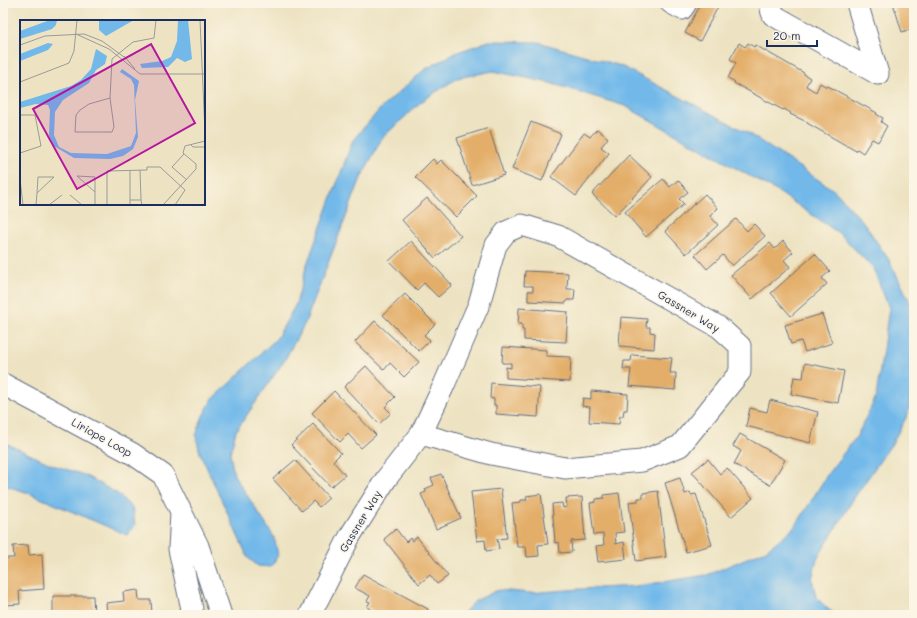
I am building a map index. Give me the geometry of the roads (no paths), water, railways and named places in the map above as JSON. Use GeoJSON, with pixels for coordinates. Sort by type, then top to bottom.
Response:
{"type":"FeatureCollection","features":[{"type":"Feature","properties":{"kind":"street"},"geometry":{"type":"LineString","coordinates":[[671,3],[682,9],[686,3]]}},
{"type":"Feature","properties":{"kind":"street"},"geometry":{"type":"LineString","coordinates":[[773,3],[771,5],[771,12],[773,15],[878,74],[857,3]]}},
{"type":"Feature","properties":{"kind":"street","name":"Gassner Way"},"geometry":{"type":"LineString","coordinates":[[310,615],[350,536],[386,479],[421,434],[479,304],[496,245],[506,232],[522,224],[558,236],[719,327],[740,346],[740,372],[680,446],[642,461],[565,468],[491,454],[421,434]]}},
{"type":"Feature","properties":{"kind":"street","name":"Liriope Loop"},"geometry":{"type":"LineString","coordinates":[[3,384],[133,454],[163,475],[198,546],[222,615]]}},
{"type":"Feature","properties":{"kind":"street","name":"Liriope Loop"},"geometry":{"type":"LineString","coordinates":[[181,511],[179,549],[193,613]]}},
{"type":"Feature","properties":{"kind":"street"},"geometry":{"type":"LineString","coordinates":[[186,582],[208,575]]}},
{"type":"Feature","properties":{"kind":"water"},"geometry":{"type":"Polygon","coordinates":[[[489,41],[538,42],[621,66],[748,133],[835,191],[864,223],[889,260],[909,300],[914,321],[914,371],[908,414],[893,442],[854,498],[817,559],[812,579],[816,597],[829,610],[837,615],[462,615],[475,601],[498,590],[530,593],[637,586],[707,575],[766,550],[795,527],[829,472],[857,436],[876,397],[889,308],[873,268],[840,234],[780,193],[625,106],[550,83],[493,71],[457,78],[421,102],[382,138],[361,178],[305,323],[284,361],[236,431],[230,453],[234,475],[274,537],[278,555],[271,567],[258,566],[248,558],[200,453],[196,436],[202,418],[211,401],[277,338],[296,304],[307,264],[353,140],[381,108],[424,70],[455,53],[489,41]]]}},
{"type":"Feature","properties":{"kind":"water"},"geometry":{"type":"Polygon","coordinates":[[[3,442],[53,465],[84,475],[118,494],[132,508],[135,525],[127,535],[26,492],[3,485],[3,442]]]}}]}
